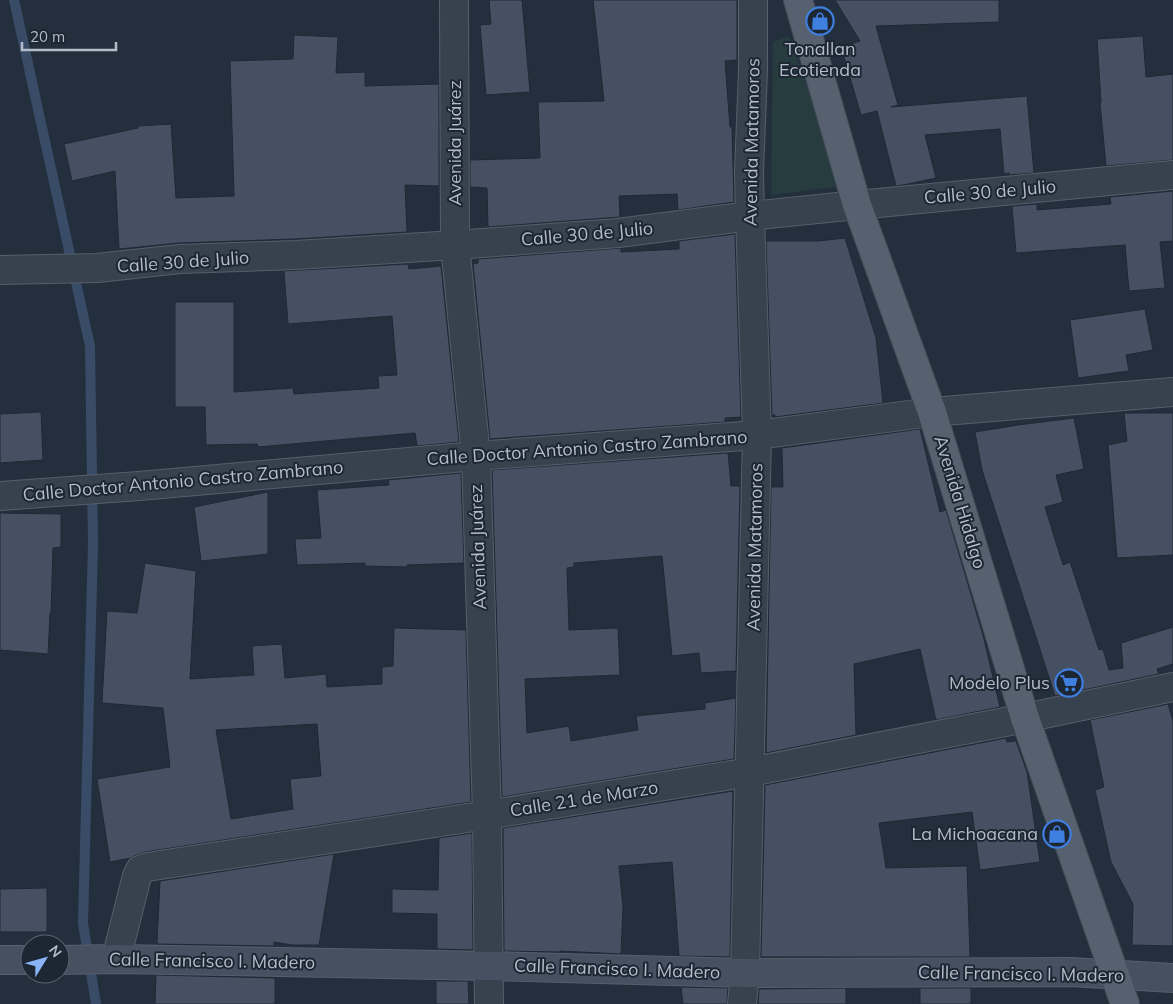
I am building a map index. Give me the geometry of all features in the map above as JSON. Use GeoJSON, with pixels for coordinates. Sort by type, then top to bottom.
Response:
{"type":"FeatureCollection","features":[{"type":"Feature","properties":{"kind":"main road","name":"Avenida Hidalgo"},"geometry":{"type":"LineString","coordinates":[[798,0],[857,205],[932,412],[1025,718],[1125,1004]]}},
{"type":"Feature","properties":{"kind":"main road","name":"Calle Francisco I. Madero"},"geometry":{"type":"LineString","coordinates":[[70,960],[490,966],[744,973],[1071,972],[1173,978]]}},
{"type":"Feature","properties":{"kind":"street","name":"Avenida Juárez"},"geometry":{"type":"LineString","coordinates":[[454,0],[455,245],[476,456],[487,815],[489,1004]]}},
{"type":"Feature","properties":{"kind":"street","name":"Avenida Matamoros"},"geometry":{"type":"LineString","coordinates":[[742,1004],[750,772],[757,435],[749,172],[753,70],[753,0]]}},
{"type":"Feature","properties":{"kind":"street","name":"Calle 30 de Julio"},"geometry":{"type":"LineString","coordinates":[[0,270],[97,268],[180,259],[455,245],[618,233],[750,216],[1173,175]]}},
{"type":"Feature","properties":{"kind":"street","name":"Calle Doctor Antonio Castro Zambrano"},"geometry":{"type":"LineString","coordinates":[[0,496],[139,486],[476,456],[757,435],[932,412],[1173,392]]}},
{"type":"Feature","properties":{"kind":"street"},"geometry":{"type":"LineString","coordinates":[[1025,718],[1173,687]]}},
{"type":"Feature","properties":{"kind":"street","name":"Calle 21 de Marzo"},"geometry":{"type":"LineString","coordinates":[[107,959],[136,876],[140,870],[148,867],[750,772],[1025,718]]}},
{"type":"Feature","properties":{"kind":"green space"},"geometry":{"type":"Polygon","coordinates":[[[789,36],[843,186],[771,195],[773,42],[789,36]]]}},
{"type":"Feature","properties":{"kind":"building"},"geometry":{"type":"Polygon","coordinates":[[[489,0],[522,0],[530,92],[486,95],[480,25],[491,24],[489,0]]]}},
{"type":"Feature","properties":{"kind":"building"},"geometry":{"type":"Polygon","coordinates":[[[593,0],[737,0],[737,60],[725,61],[730,127],[732,127],[734,202],[678,210],[677,194],[619,196],[620,217],[488,227],[487,188],[470,187],[470,160],[540,158],[538,102],[604,101],[593,0]]]}},
{"type":"Feature","properties":{"kind":"building"},"geometry":{"type":"Polygon","coordinates":[[[835,0],[999,0],[999,22],[876,26],[898,105],[891,107],[1027,96],[1034,173],[1004,174],[1000,129],[925,135],[936,178],[896,186],[877,111],[861,115],[841,47],[860,41],[835,0]]]}},
{"type":"Feature","properties":{"kind":"building"},"geometry":{"type":"Polygon","coordinates":[[[294,35],[338,37],[336,73],[365,72],[365,86],[439,84],[439,186],[405,185],[407,232],[295,239],[179,243],[119,249],[115,171],[72,181],[64,144],[138,128],[138,126],[171,124],[176,198],[234,196],[230,61],[293,59],[294,35]]]}},
{"type":"Feature","properties":{"kind":"building"},"geometry":{"type":"Polygon","coordinates":[[[1143,36],[1146,77],[1173,74],[1173,160],[1106,166],[1100,103],[1097,39],[1143,36]]]}},
{"type":"Feature","properties":{"kind":"building"},"geometry":{"type":"Polygon","coordinates":[[[1173,191],[1173,241],[1160,242],[1165,288],[1129,291],[1125,245],[1016,253],[1012,206],[1037,204],[1037,210],[1111,204],[1110,197],[1173,191]]]}},
{"type":"Feature","properties":{"kind":"building"},"geometry":{"type":"Polygon","coordinates":[[[735,234],[741,417],[725,418],[725,422],[490,439],[473,264],[478,263],[478,259],[621,248],[621,252],[679,249],[679,241],[735,234]]]}},
{"type":"Feature","properties":{"kind":"building"},"geometry":{"type":"Polygon","coordinates":[[[845,238],[876,338],[883,403],[775,417],[775,415],[772,415],[766,241],[818,241],[845,238]]]}},
{"type":"Feature","properties":{"kind":"building"},"geometry":{"type":"Polygon","coordinates":[[[408,264],[409,269],[441,266],[459,442],[417,446],[415,433],[258,447],[257,444],[206,445],[205,407],[175,407],[175,302],[234,302],[234,392],[293,388],[294,394],[379,388],[378,376],[397,375],[392,316],[288,324],[284,271],[408,264]]]}},
{"type":"Feature","properties":{"kind":"building"},"geometry":{"type":"Polygon","coordinates":[[[1145,309],[1153,350],[1126,355],[1129,371],[1078,378],[1070,320],[1145,309]]]}},
{"type":"Feature","properties":{"kind":"building"},"geometry":{"type":"Polygon","coordinates":[[[41,412],[43,460],[0,463],[0,414],[41,412]]]}},
{"type":"Feature","properties":{"kind":"building"},"geometry":{"type":"Polygon","coordinates":[[[1124,413],[1173,413],[1173,555],[1117,558],[1108,445],[1127,441],[1124,413]]]}},
{"type":"Feature","properties":{"kind":"building"},"geometry":{"type":"Polygon","coordinates":[[[1074,418],[1084,469],[1056,475],[1063,502],[1045,507],[1063,565],[1070,562],[1099,650],[1103,649],[1109,670],[1123,668],[1121,643],[1173,627],[1173,664],[1157,669],[1159,674],[1055,696],[982,470],[975,432],[1074,418]]]}},
{"type":"Feature","properties":{"kind":"building"},"geometry":{"type":"Polygon","coordinates":[[[920,429],[940,512],[946,510],[983,635],[1000,707],[936,720],[920,649],[854,664],[856,735],[766,753],[771,487],[783,487],[782,448],[920,429]]]}},
{"type":"Feature","properties":{"kind":"building"},"geometry":{"type":"Polygon","coordinates":[[[728,453],[731,486],[740,486],[736,671],[701,673],[699,653],[672,656],[662,556],[574,563],[574,567],[567,568],[569,630],[618,628],[620,675],[525,679],[527,733],[569,726],[571,741],[638,730],[636,716],[705,709],[705,703],[736,698],[734,759],[502,797],[492,470],[728,453]]]}},
{"type":"Feature","properties":{"kind":"building"},"geometry":{"type":"Polygon","coordinates":[[[461,473],[464,563],[407,565],[408,567],[365,566],[365,563],[297,565],[295,539],[321,538],[317,490],[389,485],[388,480],[461,473]]]}},
{"type":"Feature","properties":{"kind":"building"},"geometry":{"type":"Polygon","coordinates":[[[268,492],[268,554],[201,561],[194,507],[268,492]]]}},
{"type":"Feature","properties":{"kind":"building"},"geometry":{"type":"Polygon","coordinates":[[[0,513],[61,514],[61,547],[53,548],[48,654],[0,650],[0,513]]]}},
{"type":"Feature","properties":{"kind":"building"},"geometry":{"type":"Polygon","coordinates":[[[145,563],[196,571],[190,679],[254,675],[252,646],[282,644],[285,678],[326,674],[327,687],[382,684],[382,667],[393,666],[394,628],[466,630],[471,802],[145,852],[131,858],[110,862],[97,779],[170,767],[163,708],[102,703],[107,611],[137,613],[145,563]],[[317,724],[216,730],[231,819],[293,809],[290,779],[321,776],[317,724]]]}},
{"type":"Feature","properties":{"kind":"building"},"geometry":{"type":"Polygon","coordinates":[[[1168,704],[1173,721],[1173,946],[1132,945],[1133,904],[1111,862],[1095,790],[1104,787],[1090,720],[1168,704]]]}},
{"type":"Feature","properties":{"kind":"building"},"geometry":{"type":"Polygon","coordinates":[[[1006,738],[1007,742],[1016,741],[1027,772],[1040,862],[980,870],[972,812],[879,823],[886,868],[967,866],[970,957],[761,957],[765,785],[1006,738]]]}},
{"type":"Feature","properties":{"kind":"building"},"geometry":{"type":"Polygon","coordinates":[[[733,791],[730,957],[679,956],[672,862],[619,866],[623,907],[621,954],[504,951],[503,828],[733,791]]]}},
{"type":"Feature","properties":{"kind":"building"},"geometry":{"type":"Polygon","coordinates":[[[472,833],[473,950],[437,949],[437,914],[392,913],[392,889],[438,890],[439,838],[472,833]]]}},
{"type":"Feature","properties":{"kind":"building"},"geometry":{"type":"Polygon","coordinates":[[[334,854],[319,945],[292,945],[274,942],[274,946],[157,944],[160,881],[334,854]]]}},
{"type":"Feature","properties":{"kind":"building"},"geometry":{"type":"Polygon","coordinates":[[[47,888],[47,932],[0,932],[0,889],[47,888]]]}},
{"type":"Feature","properties":{"kind":"building"},"geometry":{"type":"Polygon","coordinates":[[[156,975],[275,978],[275,1004],[155,1004],[156,975]]]}},
{"type":"Feature","properties":{"kind":"building"},"geometry":{"type":"Polygon","coordinates":[[[436,981],[468,981],[469,1004],[436,1004],[436,981]]]}},
{"type":"Feature","properties":{"kind":"building"},"geometry":{"type":"Polygon","coordinates":[[[681,987],[728,988],[727,1004],[683,1004],[681,987]]]}},
{"type":"Feature","properties":{"kind":"building"},"geometry":{"type":"Polygon","coordinates":[[[846,988],[846,1004],[758,1004],[759,989],[846,988]]]}},
{"type":"Feature","properties":{"kind":"building"},"geometry":{"type":"Polygon","coordinates":[[[920,988],[971,988],[971,1004],[920,1004],[920,988]]]}},
{"type":"Feature","properties":{"kind":"waterway"},"geometry":{"type":"LineString","coordinates":[[14,0],[90,346],[93,543],[83,923],[96,1004]]}},
{"type":"Feature","properties":{"kind":"place","name":"Tonallan Ecotienda"},"geometry":{"type":"Point","coordinates":[820,21]}},
{"type":"Feature","properties":{"kind":"place","name":"Modelo Plus"},"geometry":{"type":"Point","coordinates":[1069,683]}},
{"type":"Feature","properties":{"kind":"place","name":"La Michoacana"},"geometry":{"type":"Point","coordinates":[1057,834]}}]}
